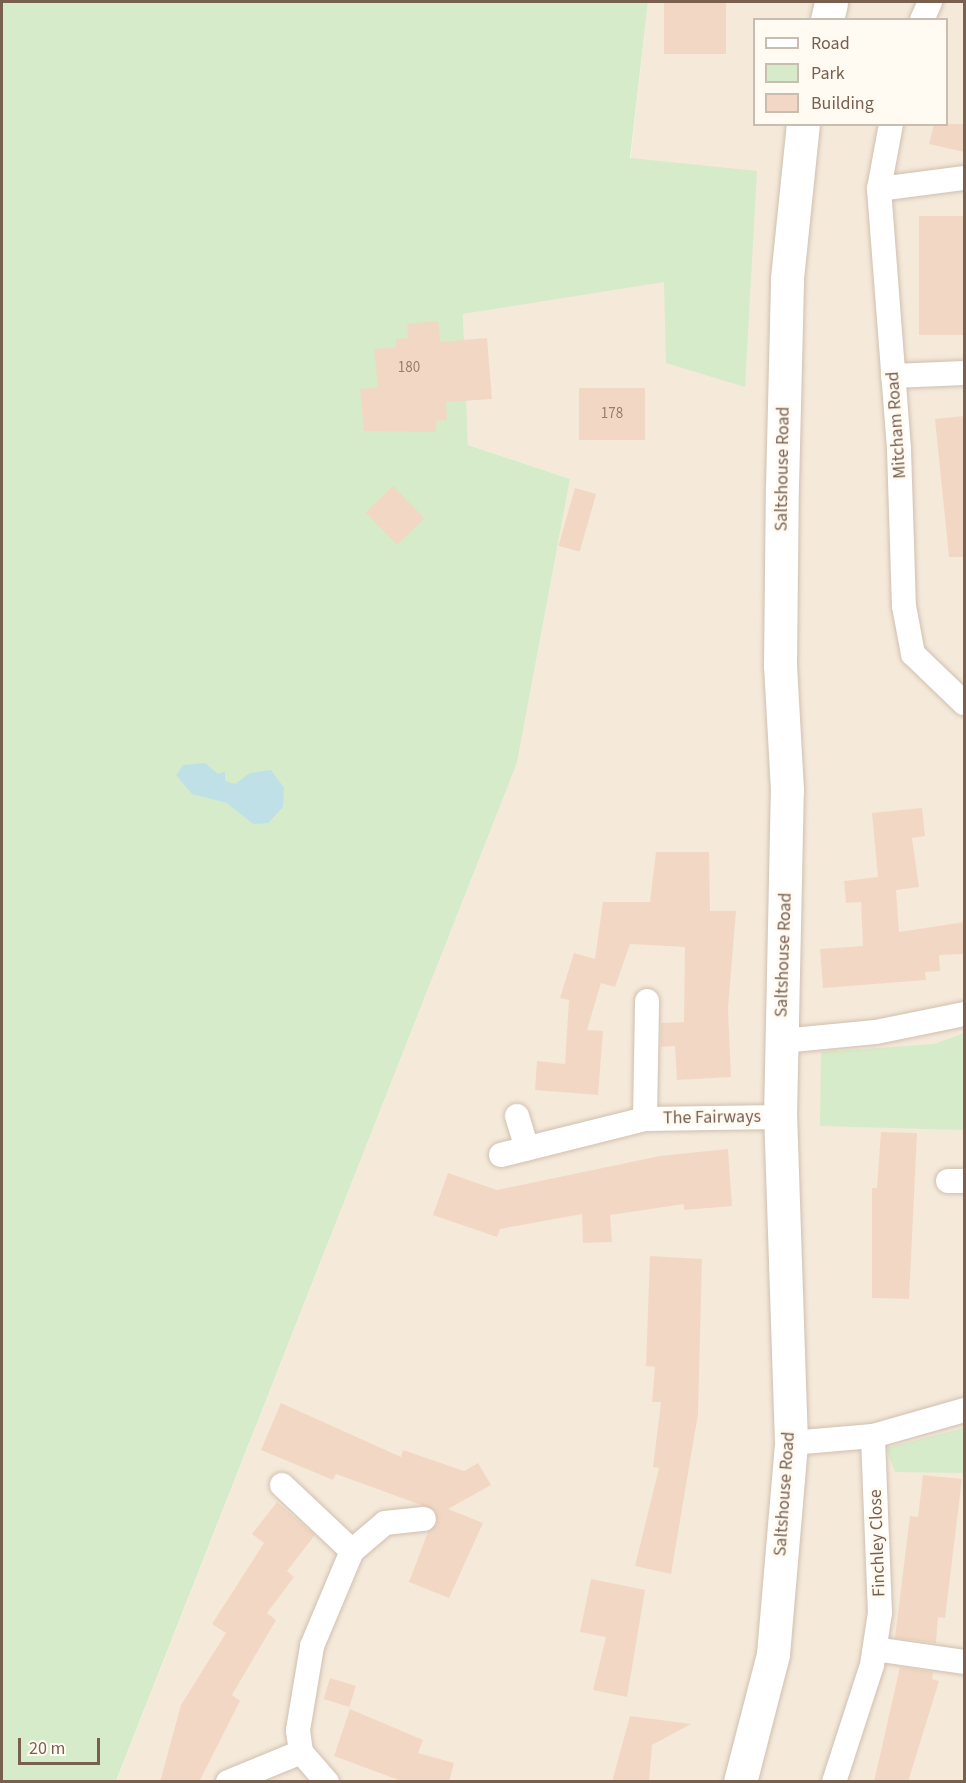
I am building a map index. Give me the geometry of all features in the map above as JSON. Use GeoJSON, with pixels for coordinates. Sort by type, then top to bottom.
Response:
{"type":"FeatureCollection","features":[{"type":"Feature","properties":{"kind":"main road"},"geometry":{"type":"LineString","coordinates":[[827,18],[831,2]]}},
{"type":"Feature","properties":{"kind":"main road","name":"Saltshouse Road"},"geometry":{"type":"LineString","coordinates":[[740,1782],[772,1654],[790,1443],[780,1117],[788,790],[780,666],[786,289],[803,126]]}},
{"type":"Feature","properties":{"kind":"street"},"geometry":{"type":"LineString","coordinates":[[923,18],[930,2]]}},
{"type":"Feature","properties":{"kind":"street","name":"Mitcham Road"},"geometry":{"type":"LineString","coordinates":[[891,126],[879,189],[893,376],[904,606],[913,654],[964,703]]}},
{"type":"Feature","properties":{"kind":"street"},"geometry":{"type":"LineString","coordinates":[[879,189],[964,178]]}},
{"type":"Feature","properties":{"kind":"street"},"geometry":{"type":"LineString","coordinates":[[893,376],[964,373]]}},
{"type":"Feature","properties":{"kind":"street"},"geometry":{"type":"LineString","coordinates":[[782,1041],[876,1032],[964,1014]]}},
{"type":"Feature","properties":{"kind":"street","name":"The Fairways"},"geometry":{"type":"LineString","coordinates":[[637,1016],[645,1119]]}},
{"type":"Feature","properties":{"kind":"street"},"geometry":{"type":"LineString","coordinates":[[517,1116],[527,1148]]}},
{"type":"Feature","properties":{"kind":"street","name":"The Fairways"},"geometry":{"type":"LineString","coordinates":[[501,1155],[645,1119],[780,1117]]}},
{"type":"Feature","properties":{"kind":"street"},"geometry":{"type":"LineString","coordinates":[[790,1443],[873,1436],[964,1410]]}},
{"type":"Feature","properties":{"kind":"street","name":"Finchley Close"},"geometry":{"type":"LineString","coordinates":[[834,1782],[874,1648],[880,1613],[873,1436]]}},
{"type":"Feature","properties":{"kind":"street"},"geometry":{"type":"LineString","coordinates":[[282,1485],[352,1551]]}},
{"type":"Feature","properties":{"kind":"street"},"geometry":{"type":"LineString","coordinates":[[327,1782],[301,1752],[298,1730],[312,1646],[352,1551],[385,1523],[424,1519]]}},
{"type":"Feature","properties":{"kind":"street"},"geometry":{"type":"LineString","coordinates":[[874,1648],[964,1662]]}},
{"type":"Feature","properties":{"kind":"street"},"geometry":{"type":"LineString","coordinates":[[228,1782],[301,1752]]}},
{"type":"Feature","properties":{"kind":"shaded area"},"geometry":{"type":"Polygon","coordinates":[[[648,2],[964,2],[964,1781],[116,1782],[517,763],[570,479],[468,445],[463,314],[616,287],[648,2]]]}},
{"type":"Feature","properties":{"kind":"green space"},"geometry":{"type":"Polygon","coordinates":[[[2,2],[648,2],[630,158],[757,171],[745,387],[666,363],[664,282],[463,314],[468,445],[570,479],[517,763],[116,1781],[2,1782],[2,2]]]}},
{"type":"Feature","properties":{"kind":"green space"},"geometry":{"type":"Polygon","coordinates":[[[964,1033],[964,1130],[820,1126],[821,1052],[934,1044],[964,1033]]]}},
{"type":"Feature","properties":{"kind":"green space"},"geometry":{"type":"Polygon","coordinates":[[[964,1428],[964,1473],[895,1472],[886,1448],[964,1428]]]}},
{"type":"Feature","properties":{"kind":"water"},"geometry":{"type":"Polygon","coordinates":[[[205,763],[218,774],[225,772],[225,781],[235,784],[250,773],[271,770],[284,788],[283,807],[268,823],[253,824],[227,803],[192,794],[176,775],[183,765],[205,763]]]}},
{"type":"Feature","properties":{"kind":"building"},"geometry":{"type":"Polygon","coordinates":[[[664,2],[726,2],[726,54],[664,54],[664,2]]]}},
{"type":"Feature","properties":{"kind":"building"},"geometry":{"type":"Polygon","coordinates":[[[964,124],[964,152],[929,144],[934,126],[964,124]]]}},
{"type":"Feature","properties":{"kind":"building"},"geometry":{"type":"Polygon","coordinates":[[[919,216],[964,216],[964,335],[919,335],[919,216]]]}},
{"type":"Feature","properties":{"kind":"building"},"geometry":{"type":"Polygon","coordinates":[[[438,321],[440,342],[487,338],[492,399],[446,402],[447,420],[436,421],[436,432],[364,431],[360,389],[378,387],[374,349],[396,347],[396,339],[408,338],[407,324],[438,321]]]}},
{"type":"Feature","properties":{"kind":"building"},"geometry":{"type":"Polygon","coordinates":[[[579,388],[645,388],[645,440],[579,440],[579,388]]]}},
{"type":"Feature","properties":{"kind":"building"},"geometry":{"type":"Polygon","coordinates":[[[964,416],[964,557],[949,557],[935,419],[964,416]]]}},
{"type":"Feature","properties":{"kind":"building"},"geometry":{"type":"Polygon","coordinates":[[[393,486],[424,518],[397,545],[366,512],[393,486]]]}},
{"type":"Feature","properties":{"kind":"building"},"geometry":{"type":"Polygon","coordinates":[[[575,488],[596,494],[580,552],[558,546],[575,488]]]}},
{"type":"Feature","properties":{"kind":"building"},"geometry":{"type":"Polygon","coordinates":[[[922,808],[925,836],[912,838],[919,887],[896,890],[899,932],[964,922],[964,954],[939,955],[940,971],[925,972],[926,980],[823,988],[820,949],[863,946],[861,902],[846,903],[844,881],[878,877],[872,813],[922,808]]]}},
{"type":"Feature","properties":{"kind":"building"},"geometry":{"type":"Polygon","coordinates":[[[656,852],[709,852],[710,911],[736,911],[728,1008],[731,1077],[677,1080],[675,1046],[661,1047],[661,1023],[684,1022],[685,947],[630,944],[615,987],[601,983],[587,1030],[603,1031],[598,1095],[535,1090],[537,1061],[565,1064],[569,1000],[560,998],[574,953],[595,959],[603,902],[650,902],[656,852]]]}},
{"type":"Feature","properties":{"kind":"building"},"geometry":{"type":"Polygon","coordinates":[[[881,1132],[917,1133],[909,1299],[872,1298],[872,1188],[877,1188],[881,1132]]]}},
{"type":"Feature","properties":{"kind":"building"},"geometry":{"type":"Polygon","coordinates":[[[728,1149],[732,1206],[684,1210],[684,1204],[610,1215],[612,1242],[583,1243],[582,1214],[500,1229],[497,1237],[433,1215],[448,1173],[497,1190],[660,1156],[728,1149]]]}},
{"type":"Feature","properties":{"kind":"building"},"geometry":{"type":"Polygon","coordinates":[[[650,1256],[702,1259],[698,1414],[671,1574],[635,1566],[659,1468],[653,1467],[661,1402],[652,1402],[655,1367],[646,1366],[650,1256]]]}},
{"type":"Feature","properties":{"kind":"building"},"geometry":{"type":"Polygon","coordinates":[[[281,1403],[401,1457],[403,1450],[464,1471],[478,1463],[491,1485],[448,1509],[483,1523],[449,1598],[409,1582],[428,1532],[437,1524],[435,1510],[336,1474],[333,1480],[261,1450],[281,1403]]]}},
{"type":"Feature","properties":{"kind":"building"},"geometry":{"type":"Polygon","coordinates":[[[923,1475],[962,1479],[945,1618],[938,1617],[936,1643],[895,1638],[910,1516],[918,1517],[923,1475]]]}},
{"type":"Feature","properties":{"kind":"building"},"geometry":{"type":"Polygon","coordinates":[[[277,1502],[315,1535],[287,1571],[294,1577],[267,1613],[276,1620],[232,1695],[240,1701],[199,1782],[160,1782],[181,1705],[226,1633],[212,1624],[264,1543],[252,1534],[277,1502]]]}},
{"type":"Feature","properties":{"kind":"building"},"geometry":{"type":"Polygon","coordinates":[[[591,1579],[645,1590],[627,1697],[593,1690],[606,1637],[580,1632],[591,1579]]]}},
{"type":"Feature","properties":{"kind":"building"},"geometry":{"type":"Polygon","coordinates":[[[900,1667],[933,1672],[932,1679],[939,1681],[908,1782],[874,1782],[900,1667]]]}},
{"type":"Feature","properties":{"kind":"building"},"geometry":{"type":"Polygon","coordinates":[[[330,1678],[356,1686],[349,1707],[324,1699],[330,1678]]]}},
{"type":"Feature","properties":{"kind":"building"},"geometry":{"type":"Polygon","coordinates":[[[350,1709],[423,1740],[418,1753],[454,1763],[449,1782],[404,1782],[334,1756],[350,1709]]]}},
{"type":"Feature","properties":{"kind":"building"},"geometry":{"type":"Polygon","coordinates":[[[630,1716],[691,1724],[652,1745],[649,1782],[612,1782],[630,1716]]]}}]}
